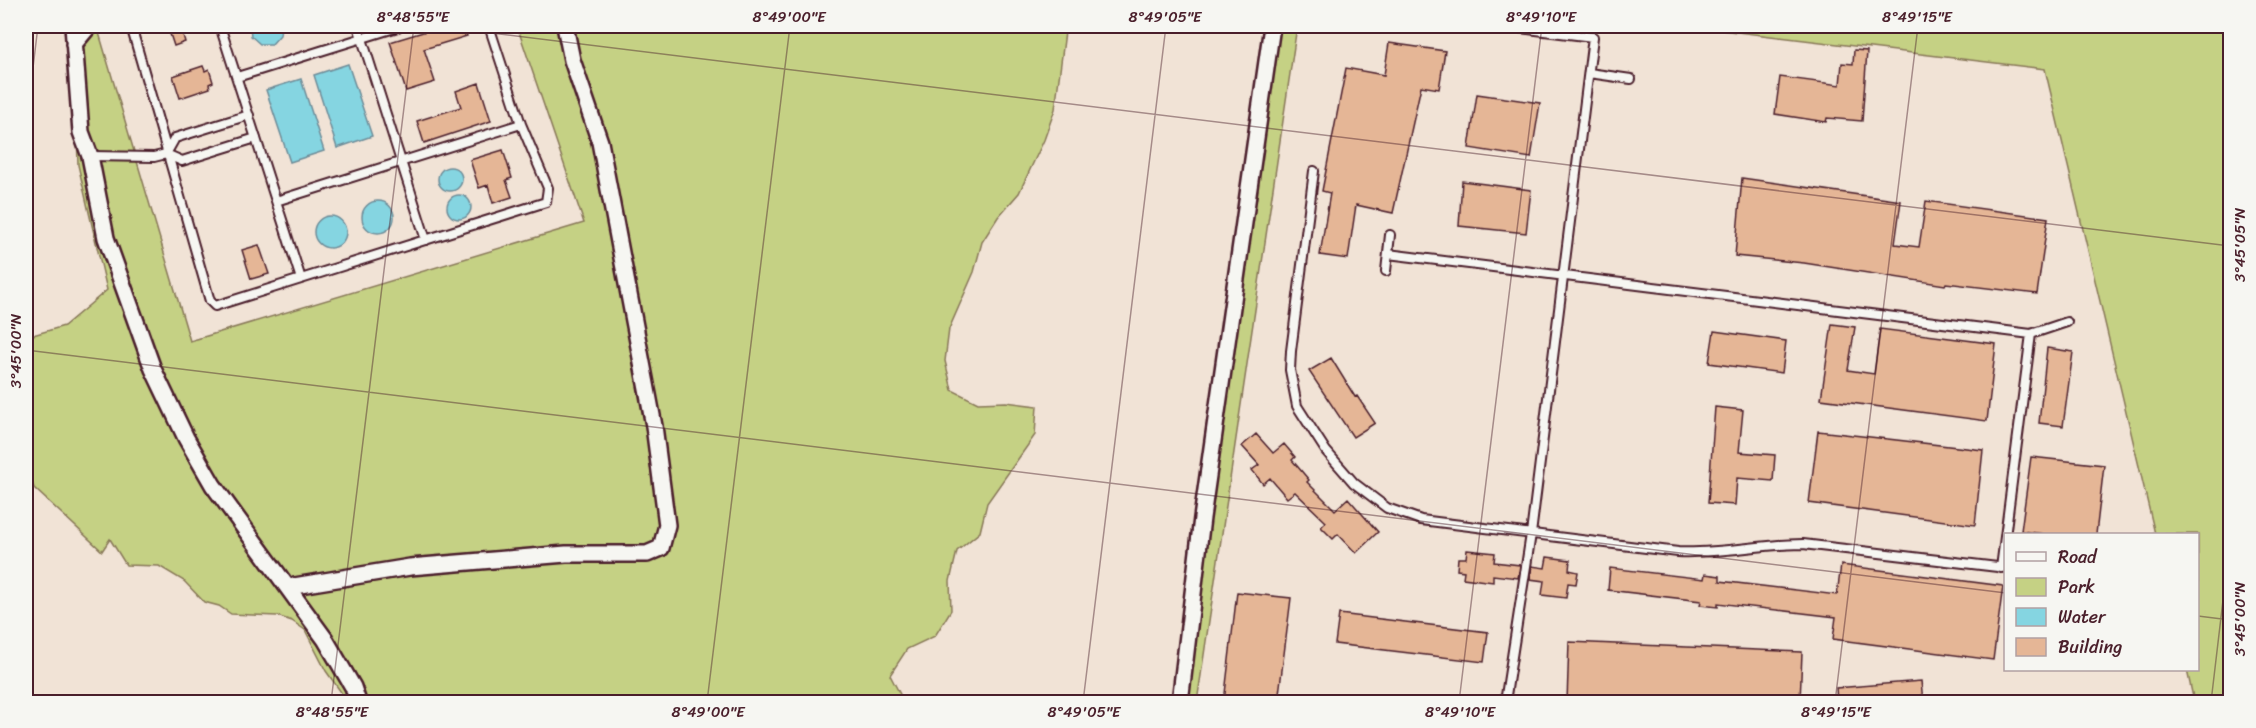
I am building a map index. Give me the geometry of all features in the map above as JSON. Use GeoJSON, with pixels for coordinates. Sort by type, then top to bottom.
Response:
{"type":"FeatureCollection","features":[{"type":"Feature","properties":{"kind":"street"},"geometry":{"type":"LineString","coordinates":[[74,26],[81,132],[90,156],[106,238],[153,369],[186,438],[213,485],[325,639],[353,687],[358,702]]}},
{"type":"Feature","properties":{"kind":"street"},"geometry":{"type":"LineString","coordinates":[[74,44],[90,26]]}},
{"type":"Feature","properties":{"kind":"street"},"geometry":{"type":"LineString","coordinates":[[288,587],[410,567],[566,554],[647,554],[661,548],[667,525],[654,426],[600,142],[572,60],[565,26]]}},
{"type":"Feature","properties":{"kind":"street"},"geometry":{"type":"LineString","coordinates":[[1180,702],[1202,518],[1272,26]]}},
{"type":"Feature","properties":{"kind":"lane"},"geometry":{"type":"LineString","coordinates":[[131,26],[166,154],[210,301],[214,306],[546,202],[548,188],[521,124],[489,26]]}},
{"type":"Feature","properties":{"kind":"lane"},"geometry":{"type":"LineString","coordinates":[[220,26],[301,279]]}},
{"type":"Feature","properties":{"kind":"lane"},"geometry":{"type":"LineString","coordinates":[[358,26],[426,240]]}},
{"type":"Feature","properties":{"kind":"lane"},"geometry":{"type":"LineString","coordinates":[[237,77],[401,26]]}},
{"type":"Feature","properties":{"kind":"lane"},"geometry":{"type":"LineString","coordinates":[[1503,26],[1593,37],[1531,534],[1505,702]]}},
{"type":"Feature","properties":{"kind":"lane"},"geometry":{"type":"LineString","coordinates":[[1589,73],[1631,79]]}},
{"type":"Feature","properties":{"kind":"lane"},"geometry":{"type":"LineString","coordinates":[[166,154],[175,138],[249,115]]}},
{"type":"Feature","properties":{"kind":"lane"},"geometry":{"type":"LineString","coordinates":[[276,201],[521,124]]}},
{"type":"Feature","properties":{"kind":"lane"},"geometry":{"type":"LineString","coordinates":[[90,156],[154,157],[166,154],[182,161],[256,138]]}},
{"type":"Feature","properties":{"kind":"lane"},"geometry":{"type":"LineString","coordinates":[[1314,171],[1290,370],[1297,406],[1307,425],[1354,483],[1387,508],[1421,520],[1686,553],[1803,544],[2003,568]]}},
{"type":"Feature","properties":{"kind":"lane"},"geometry":{"type":"LineString","coordinates":[[1386,271],[1390,235]]}},
{"type":"Feature","properties":{"kind":"lane"},"geometry":{"type":"LineString","coordinates":[[1388,254],[2031,334],[2067,322]]}},
{"type":"Feature","properties":{"kind":"lane"},"geometry":{"type":"LineString","coordinates":[[2007,533],[2031,334]]}},
{"type":"Feature","properties":{"kind":"green space"},"geometry":{"type":"Polygon","coordinates":[[[74,26],[97,26],[190,341],[584,223],[517,26],[1062,26],[1065,32],[1055,109],[1044,140],[1019,193],[998,217],[982,242],[974,272],[949,329],[945,361],[952,390],[978,403],[1006,402],[1037,406],[1035,435],[987,503],[980,532],[957,551],[950,581],[951,610],[935,636],[907,649],[890,675],[904,702],[348,702],[326,671],[305,630],[292,621],[277,616],[231,614],[219,606],[204,602],[184,581],[159,566],[126,565],[110,539],[102,551],[34,488],[26,462],[26,337],[64,326],[107,290],[78,165],[74,26]]]}},
{"type":"Feature","properties":{"kind":"green space"},"geometry":{"type":"Polygon","coordinates":[[[1263,26],[1297,26],[1197,702],[1175,702],[1263,26]]]}},
{"type":"Feature","properties":{"kind":"green space"},"geometry":{"type":"Polygon","coordinates":[[[1687,26],[2230,26],[2230,702],[2194,702],[2187,671],[2199,671],[2199,533],[2155,533],[2045,69],[1687,26]]]}},
{"type":"Feature","properties":{"kind":"water"},"geometry":{"type":"Polygon","coordinates":[[[250,26],[281,26],[280,35],[272,44],[260,44],[251,36],[250,26]]]}},
{"type":"Feature","properties":{"kind":"water"},"geometry":{"type":"Polygon","coordinates":[[[348,64],[372,136],[337,148],[314,75],[348,64]]]}},
{"type":"Feature","properties":{"kind":"water"},"geometry":{"type":"Polygon","coordinates":[[[301,79],[324,151],[290,162],[266,90],[301,79]]]}},
{"type":"Feature","properties":{"kind":"water"},"geometry":{"type":"Polygon","coordinates":[[[450,167],[459,170],[462,179],[459,188],[450,191],[441,188],[438,179],[441,170],[450,167]]]}},
{"type":"Feature","properties":{"kind":"water"},"geometry":{"type":"Polygon","coordinates":[[[459,195],[468,198],[471,207],[468,216],[459,219],[450,216],[447,207],[450,198],[459,195]]]}},
{"type":"Feature","properties":{"kind":"water"},"geometry":{"type":"Polygon","coordinates":[[[378,201],[389,206],[394,217],[389,228],[378,233],[367,228],[362,217],[367,206],[378,201]]]}},
{"type":"Feature","properties":{"kind":"water"},"geometry":{"type":"Polygon","coordinates":[[[330,216],[341,221],[346,232],[341,243],[330,248],[319,243],[314,232],[319,221],[330,216]]]}},
{"type":"Feature","properties":{"kind":"building"},"geometry":{"type":"Polygon","coordinates":[[[443,26],[464,26],[467,36],[424,49],[435,82],[406,91],[390,42],[443,26]]]}},
{"type":"Feature","properties":{"kind":"building"},"geometry":{"type":"Polygon","coordinates":[[[181,28],[185,42],[174,46],[169,31],[181,28]]]}},
{"type":"Feature","properties":{"kind":"building"},"geometry":{"type":"Polygon","coordinates":[[[1389,43],[1445,51],[1439,89],[1421,86],[1393,213],[1356,205],[1348,259],[1320,255],[1330,193],[1322,191],[1346,68],[1384,75],[1389,43]]]}},
{"type":"Feature","properties":{"kind":"building"},"geometry":{"type":"Polygon","coordinates":[[[1854,50],[1867,51],[1862,121],[1827,118],[1826,122],[1775,114],[1780,77],[1840,85],[1842,63],[1853,64],[1854,50]]]}},
{"type":"Feature","properties":{"kind":"building"},"geometry":{"type":"Polygon","coordinates":[[[203,66],[205,71],[209,69],[213,82],[209,84],[210,88],[180,98],[173,76],[203,66]]]}},
{"type":"Feature","properties":{"kind":"building"},"geometry":{"type":"Polygon","coordinates":[[[479,83],[491,121],[424,143],[417,121],[461,107],[456,91],[479,83]]]}},
{"type":"Feature","properties":{"kind":"building"},"geometry":{"type":"Polygon","coordinates":[[[1477,94],[1540,103],[1531,158],[1469,148],[1477,94]]]}},
{"type":"Feature","properties":{"kind":"building"},"geometry":{"type":"Polygon","coordinates":[[[503,150],[512,178],[506,180],[512,197],[493,203],[488,185],[479,188],[470,160],[503,150]]]}},
{"type":"Feature","properties":{"kind":"building"},"geometry":{"type":"Polygon","coordinates":[[[1742,178],[1901,201],[1895,244],[1919,247],[1926,201],[2048,218],[2037,294],[1946,283],[1945,285],[1804,263],[1735,256],[1742,178]]]}},
{"type":"Feature","properties":{"kind":"building"},"geometry":{"type":"Polygon","coordinates":[[[1462,181],[1531,190],[1526,233],[1459,226],[1462,181]]]}},
{"type":"Feature","properties":{"kind":"building"},"geometry":{"type":"Polygon","coordinates":[[[259,245],[269,274],[251,279],[242,250],[259,245]]]}},
{"type":"Feature","properties":{"kind":"building"},"geometry":{"type":"Polygon","coordinates":[[[1832,324],[1855,327],[1848,370],[1874,374],[1880,329],[1996,344],[1987,421],[1821,399],[1832,324]]]}},
{"type":"Feature","properties":{"kind":"building"},"geometry":{"type":"Polygon","coordinates":[[[1714,331],[1786,341],[1782,373],[1709,363],[1714,331]]]}},
{"type":"Feature","properties":{"kind":"building"},"geometry":{"type":"Polygon","coordinates":[[[2047,348],[2073,352],[2063,426],[2039,423],[2047,348]]]}},
{"type":"Feature","properties":{"kind":"building"},"geometry":{"type":"Polygon","coordinates":[[[1331,358],[1355,397],[1357,396],[1375,423],[1353,437],[1309,371],[1331,358]]]}},
{"type":"Feature","properties":{"kind":"building"},"geometry":{"type":"Polygon","coordinates":[[[1715,407],[1743,410],[1739,452],[1775,455],[1773,481],[1737,478],[1735,505],[1708,503],[1715,407]]]}},
{"type":"Feature","properties":{"kind":"building"},"geometry":{"type":"Polygon","coordinates":[[[1818,431],[1983,450],[1975,525],[1809,503],[1818,431]]]}},
{"type":"Feature","properties":{"kind":"building"},"geometry":{"type":"Polygon","coordinates":[[[1256,434],[1273,453],[1284,444],[1295,457],[1292,460],[1309,480],[1307,482],[1335,510],[1348,498],[1378,532],[1356,553],[1338,534],[1333,539],[1321,527],[1326,522],[1295,492],[1287,498],[1270,478],[1263,484],[1252,470],[1259,465],[1242,446],[1256,434]]]}},
{"type":"Feature","properties":{"kind":"building"},"geometry":{"type":"Polygon","coordinates":[[[2031,457],[2104,465],[2096,533],[2021,531],[2031,457]]]}},
{"type":"Feature","properties":{"kind":"building"},"geometry":{"type":"Polygon","coordinates":[[[1467,550],[1495,553],[1494,562],[1520,565],[1518,578],[1493,575],[1493,582],[1463,578],[1464,571],[1457,570],[1458,558],[1466,558],[1467,550]]]}},
{"type":"Feature","properties":{"kind":"building"},"geometry":{"type":"Polygon","coordinates":[[[1547,557],[1570,560],[1569,570],[1578,572],[1576,584],[1568,583],[1566,598],[1542,595],[1544,581],[1530,579],[1532,566],[1545,568],[1547,557]]]}},
{"type":"Feature","properties":{"kind":"building"},"geometry":{"type":"Polygon","coordinates":[[[1841,565],[2003,586],[1993,660],[1833,639],[1836,617],[1718,603],[1718,607],[1700,605],[1701,601],[1608,590],[1610,568],[1704,579],[1705,574],[1720,576],[1720,581],[1837,595],[1841,565]]]}},
{"type":"Feature","properties":{"kind":"building"},"geometry":{"type":"Polygon","coordinates":[[[1237,592],[1291,598],[1278,702],[1224,702],[1237,592]]]}},
{"type":"Feature","properties":{"kind":"building"},"geometry":{"type":"Polygon","coordinates":[[[1339,614],[1488,632],[1484,662],[1335,644],[1339,614]]]}},
{"type":"Feature","properties":{"kind":"building"},"geometry":{"type":"Polygon","coordinates":[[[1569,642],[1802,652],[1800,702],[1567,702],[1569,642]]]}},
{"type":"Feature","properties":{"kind":"building"},"geometry":{"type":"Polygon","coordinates":[[[1921,681],[1923,702],[1837,702],[1836,688],[1921,681]]]}}]}
